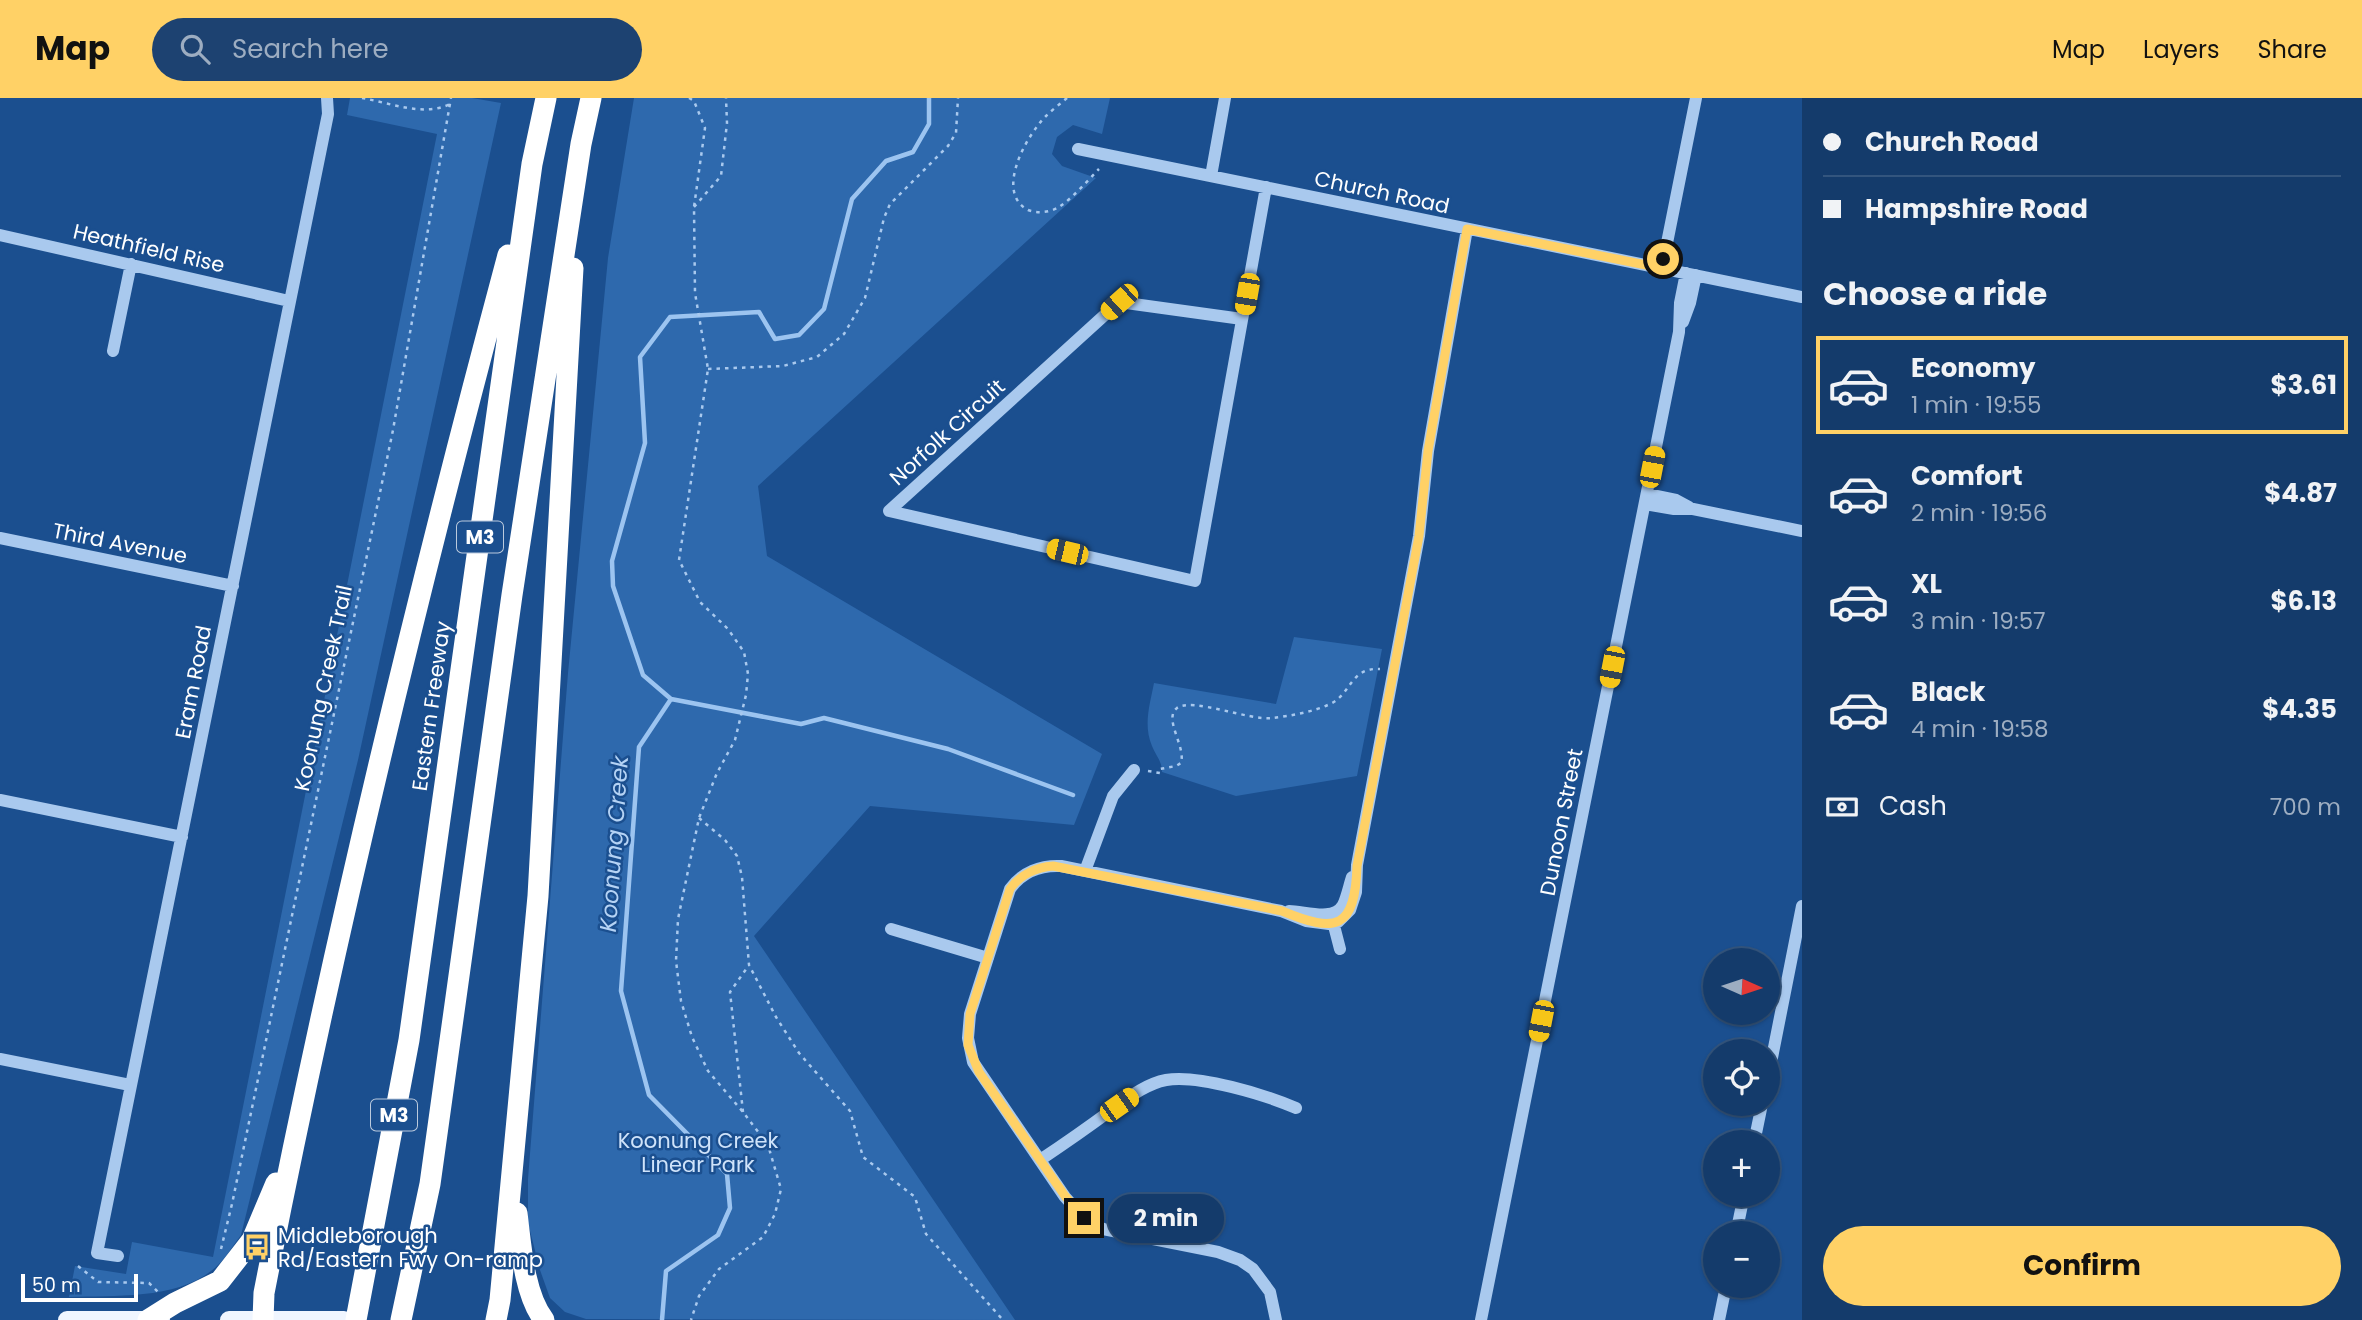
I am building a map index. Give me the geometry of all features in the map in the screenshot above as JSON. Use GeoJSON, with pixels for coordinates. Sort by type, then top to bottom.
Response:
{"type":"FeatureCollection","features":[{"type":"Feature","properties":{"kind":"highway","name":"Eastern Freeway"},"geometry":{"type":"LineString","coordinates":[[356,1320],[409,1040],[532,164],[546,98]]}},
{"type":"Feature","properties":{"kind":"highway","name":"M3"},"geometry":{"type":"LineString","coordinates":[[401,1320],[430,1184],[512,595],[580,144],[591,98]]}},
{"type":"Feature","properties":{"kind":"highway"},"geometry":{"type":"LineString","coordinates":[[496,1320],[538,883],[580,144]]}},
{"type":"Feature","properties":{"kind":"highway"},"geometry":{"type":"LineString","coordinates":[[263,1320],[264,1293],[293,1143],[366,825],[458,441],[532,164]]}},
{"type":"Feature","properties":{"kind":"highway"},"geometry":{"type":"LineString","coordinates":[[516,1130],[517,1214],[522,1256],[534,1304],[544,1320]]}},
{"type":"Feature","properties":{"kind":"highway"},"geometry":{"type":"LineString","coordinates":[[148,1320],[220,1281],[252,1240],[293,1143]]}},
{"type":"Feature","properties":{"kind":"main road"},"geometry":{"type":"LineString","coordinates":[[67,1320],[161,1320]]}},
{"type":"Feature","properties":{"kind":"main road"},"geometry":{"type":"LineString","coordinates":[[229,1320],[344,1320]]}},
{"type":"Feature","properties":{"kind":"street","name":"Eram Road"},"geometry":{"type":"LineString","coordinates":[[118,1256],[97,1253],[328,114],[327,98]]}},
{"type":"Feature","properties":{"kind":"street"},"geometry":{"type":"LineString","coordinates":[[1211,176],[1225,98]]}},
{"type":"Feature","properties":{"kind":"street"},"geometry":{"type":"LineString","coordinates":[[1661,268],[1696,98]]}},
{"type":"Feature","properties":{"kind":"street","name":"Church Road"},"geometry":{"type":"LineString","coordinates":[[1077,149],[1802,297]]}},
{"type":"Feature","properties":{"kind":"street","name":"Norfolk Circuit"},"geometry":{"type":"LineString","coordinates":[[1242,319],[1119,302],[889,511],[1195,581],[1266,187]]}},
{"type":"Feature","properties":{"kind":"street"},"geometry":{"type":"LineString","coordinates":[[1332,919],[1343,904],[1357,866],[1419,536],[1430,438],[1467,229]]}},
{"type":"Feature","properties":{"kind":"street","name":"Heathfield Rise"},"geometry":{"type":"LineString","coordinates":[[0,235],[289,300]]}},
{"type":"Feature","properties":{"kind":"street"},"geometry":{"type":"LineString","coordinates":[[113,351],[131,264]]}},
{"type":"Feature","properties":{"kind":"street","name":"Dunoon Street"},"geometry":{"type":"LineString","coordinates":[[1481,1320],[1679,332],[1680,303],[1691,274]]}},
{"type":"Feature","properties":{"kind":"street"},"geometry":{"type":"LineString","coordinates":[[1646,499],[1674,509],[1693,509],[1802,531]]}},
{"type":"Feature","properties":{"kind":"street","name":"Third Avenue"},"geometry":{"type":"LineString","coordinates":[[0,538],[233,586]]}},
{"type":"Feature","properties":{"kind":"street"},"geometry":{"type":"LineString","coordinates":[[1085,871],[1113,796],[1134,770]]}},
{"type":"Feature","properties":{"kind":"street"},"geometry":{"type":"LineString","coordinates":[[0,800],[182,837]]}},
{"type":"Feature","properties":{"kind":"street"},"geometry":{"type":"LineString","coordinates":[[1276,1320],[1270,1292],[1253,1269],[1240,1260],[1218,1252],[1116,1232],[1092,1224],[1074,1209],[979,1072],[970,1053],[970,1014],[1006,898],[1018,879],[1046,866],[1085,871],[1332,919]]}},
{"type":"Feature","properties":{"kind":"street"},"geometry":{"type":"LineString","coordinates":[[1776,1039],[1802,906]]}},
{"type":"Feature","properties":{"kind":"street"},"geometry":{"type":"LineString","coordinates":[[1332,919],[1340,949]]}},
{"type":"Feature","properties":{"kind":"street"},"geometry":{"type":"LineString","coordinates":[[891,929],[988,958]]}},
{"type":"Feature","properties":{"kind":"street"},"geometry":{"type":"LineString","coordinates":[[0,1059],[131,1085]]}},
{"type":"Feature","properties":{"kind":"street"},"geometry":{"type":"LineString","coordinates":[[1040,1160],[1141,1090],[1166,1080],[1204,1082],[1259,1095],[1296,1108]]}},
{"type":"Feature","properties":{"kind":"street"},"geometry":{"type":"LineString","coordinates":[[1719,1320],[1724,1298]]}},
{"type":"Feature","properties":{"kind":"path"},"geometry":{"type":"LineString","coordinates":[[362,98],[438,110],[450,104]]}},
{"type":"Feature","properties":{"kind":"path","name":"Koonung Creek Trail"},"geometry":{"type":"LineString","coordinates":[[220,1250],[232,1204],[393,430],[451,98]]}},
{"type":"Feature","properties":{"kind":"path"},"geometry":{"type":"LineString","coordinates":[[689,98],[694,101],[705,128],[694,207],[695,293],[708,369],[679,561],[701,602],[728,629],[744,652],[748,674],[735,740],[717,773],[699,818],[678,919],[676,961],[681,1000],[692,1037],[708,1071],[768,1145],[781,1189],[775,1214],[763,1237],[719,1269],[699,1296],[691,1320]]}},
{"type":"Feature","properties":{"kind":"path"},"geometry":{"type":"LineString","coordinates":[[694,207],[721,176],[727,123],[726,98]]}},
{"type":"Feature","properties":{"kind":"path"},"geometry":{"type":"LineString","coordinates":[[708,369],[783,366],[817,357],[844,334],[866,298],[884,218],[890,204],[948,146],[956,133],[957,98]]}},
{"type":"Feature","properties":{"kind":"path"},"geometry":{"type":"LineString","coordinates":[[1067,98],[1045,117],[1024,147],[1012,184],[1018,203],[1030,211],[1045,213],[1059,207],[1102,165],[1104,154]]}},
{"type":"Feature","properties":{"kind":"path"},"geometry":{"type":"LineString","coordinates":[[1134,770],[1160,773],[1160,769],[1181,763],[1181,747],[1172,721],[1173,713],[1180,706],[1192,705],[1257,718],[1275,718],[1331,704],[1362,672],[1380,670]]}},
{"type":"Feature","properties":{"kind":"path"},"geometry":{"type":"LineString","coordinates":[[699,818],[725,840],[737,856],[743,877],[749,965],[776,1017],[799,1053],[850,1111],[863,1157],[915,1197],[926,1234],[1003,1320]]}},
{"type":"Feature","properties":{"kind":"path"},"geometry":{"type":"LineString","coordinates":[[743,1112],[730,992],[749,965]]}},
{"type":"Feature","properties":{"kind":"path"},"geometry":{"type":"LineString","coordinates":[[78,1266],[98,1282],[149,1283],[161,1296]]}},
{"type":"Feature","properties":{"kind":"green space"},"geometry":{"type":"Polygon","coordinates":[[[350,98],[472,98],[501,103],[358,760],[241,1235],[221,1262],[206,1275],[189,1284],[150,1293],[69,1297],[75,1266],[126,1274],[132,1242],[213,1257],[437,134],[347,115],[350,98]]]}},
{"type":"Feature","properties":{"kind":"green space","name":"Koonung Creek Linear Park"},"geometry":{"type":"Polygon","coordinates":[[[634,98],[1110,98],[1102,134],[1073,125],[1057,137],[1052,154],[1062,166],[1096,178],[758,486],[767,556],[1102,754],[1074,825],[870,806],[754,936],[1015,1320],[586,1319],[565,1312],[550,1298],[540,1270],[528,1223],[528,1179],[568,673],[608,258],[634,98]]]}},
{"type":"Feature","properties":{"kind":"green space"},"geometry":{"type":"Polygon","coordinates":[[[1294,637],[1382,649],[1357,776],[1236,796],[1162,772],[1148,730],[1154,683],[1276,704],[1294,637]]]}},
{"type":"Feature","properties":{"kind":"waterway","name":"Koonung Creek"},"geometry":{"type":"LineString","coordinates":[[662,1320],[666,1271],[718,1235],[730,1208],[727,1174],[649,1095],[621,991],[639,747],[671,699],[643,675],[613,586],[612,561],[645,443],[640,357],[670,317],[759,312],[775,339],[799,335],[824,309],[852,199],[886,161],[913,152],[929,124],[929,98]]}},
{"type":"Feature","properties":{"kind":"waterway"},"geometry":{"type":"LineString","coordinates":[[671,699],[801,724],[824,718],[948,749],[1073,795]]}},
{"type":"Feature","properties":{"kind":"place","name":"Middleborough Rd/Eastern Fwy On-ramp"},"geometry":{"type":"Point","coordinates":[257,1247]}},
{"type":"Feature","properties":{"kind":"route"},"geometry":{"type":"LineString","coordinates":[[1084,1218],[1074,1209],[979,1072],[968,1045],[970,1014],[1010,889],[1018,879],[1039,867],[1061,866],[1282,911],[1318,924],[1338,922],[1345,917],[1356,892],[1357,866],[1394,678],[1419,536],[1436,401],[1467,229],[1661,268],[1663,259]]}}]}
